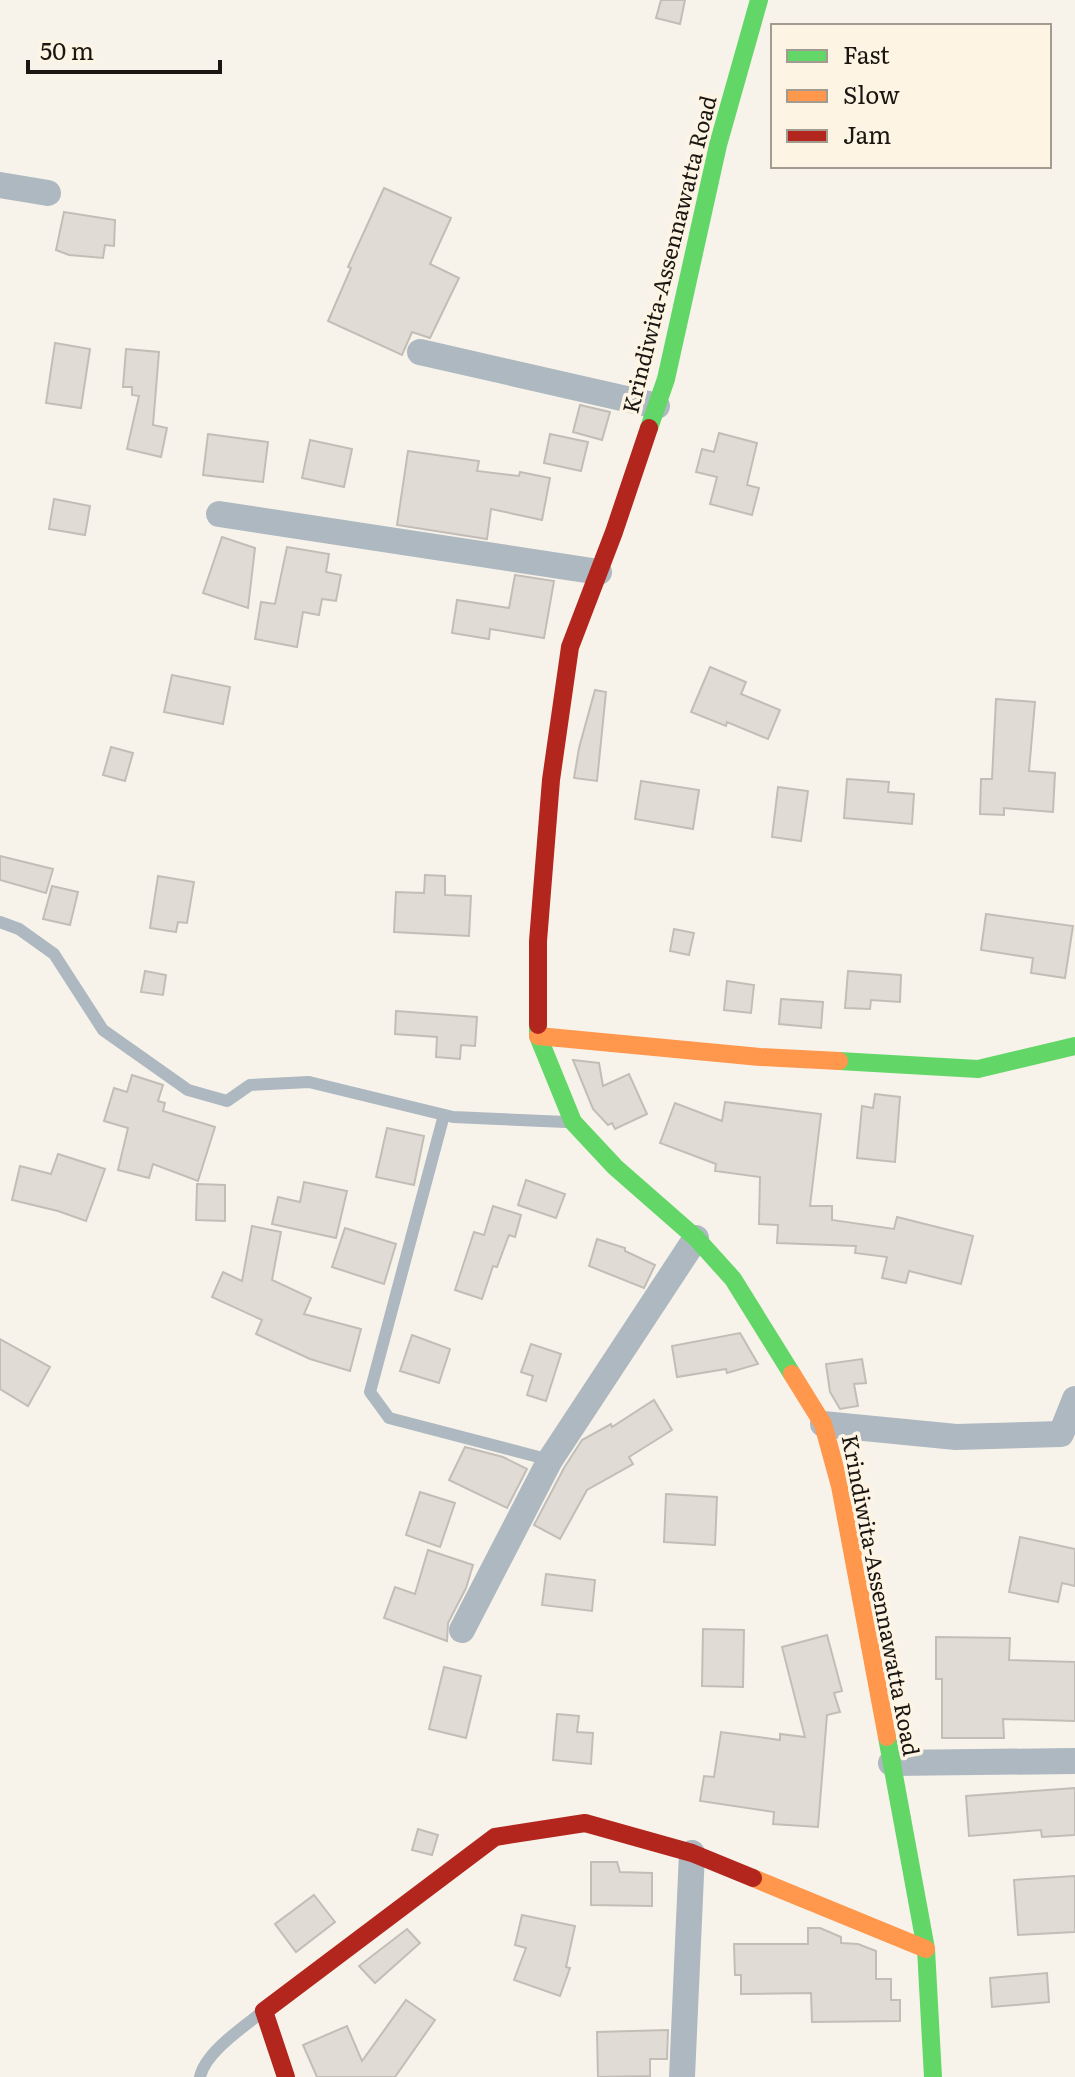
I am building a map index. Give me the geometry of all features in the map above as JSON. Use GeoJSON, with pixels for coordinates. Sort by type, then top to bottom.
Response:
{"type":"FeatureCollection","features":[{"type":"Feature","properties":{"kind":"main road","name":"Krindiwita-Assennawatta Road"},"geometry":{"type":"LineString","coordinates":[[759,0],[718,145],[666,379],[570,647],[551,780],[538,941],[538,1036],[573,1122],[615,1167],[696,1238],[733,1279],[823,1424],[840,1486],[926,1949],[933,2077]]}},
{"type":"Feature","properties":{"kind":"main road"},"geometry":{"type":"LineString","coordinates":[[538,1036],[760,1057],[978,1069],[1075,1046]]}},
{"type":"Feature","properties":{"kind":"main road"},"geometry":{"type":"LineString","coordinates":[[286,2077],[264,2011],[495,1837],[585,1823],[692,1853],[926,1949]]}},
{"type":"Feature","properties":{"kind":"street"},"geometry":{"type":"LineString","coordinates":[[0,185],[48,193]]}},
{"type":"Feature","properties":{"kind":"street"},"geometry":{"type":"LineString","coordinates":[[420,352],[657,406]]}},
{"type":"Feature","properties":{"kind":"street"},"geometry":{"type":"LineString","coordinates":[[219,514],[599,572]]}},
{"type":"Feature","properties":{"kind":"street"},"geometry":{"type":"LineString","coordinates":[[462,1630],[550,1460],[696,1238]]}},
{"type":"Feature","properties":{"kind":"street"},"geometry":{"type":"LineString","coordinates":[[823,1424],[956,1437],[1061,1434],[1075,1399]]}},
{"type":"Feature","properties":{"kind":"street"},"geometry":{"type":"LineString","coordinates":[[891,1763],[1075,1761]]}},
{"type":"Feature","properties":{"kind":"street"},"geometry":{"type":"LineString","coordinates":[[682,2077],[692,1853]]}},
{"type":"Feature","properties":{"kind":"lane"},"geometry":{"type":"LineString","coordinates":[[0,922],[19,929],[54,954],[103,1030],[188,1090],[227,1101],[250,1085],[309,1082],[444,1115],[573,1122]]}},
{"type":"Feature","properties":{"kind":"lane"},"geometry":{"type":"LineString","coordinates":[[444,1115],[370,1392],[389,1418],[550,1460]]}},
{"type":"Feature","properties":{"kind":"lane"},"geometry":{"type":"LineString","coordinates":[[200,2077],[201,2070],[229,2038],[264,2011]]}},
{"type":"Feature","properties":{"kind":"building"},"geometry":{"type":"Polygon","coordinates":[[[661,0],[685,0],[680,24],[656,18],[661,0]]]}},
{"type":"Feature","properties":{"kind":"building"},"geometry":{"type":"Polygon","coordinates":[[[384,188],[451,218],[430,264],[459,278],[430,338],[412,332],[402,355],[328,321],[351,268],[348,267],[384,188]]]}},
{"type":"Feature","properties":{"kind":"building"},"geometry":{"type":"Polygon","coordinates":[[[64,212],[115,220],[114,246],[105,245],[103,258],[69,255],[56,250],[64,212]]]}},
{"type":"Feature","properties":{"kind":"building"},"geometry":{"type":"Polygon","coordinates":[[[55,343],[90,349],[81,408],[46,403],[55,343]]]}},
{"type":"Feature","properties":{"kind":"building"},"geometry":{"type":"Polygon","coordinates":[[[126,349],[159,352],[153,425],[167,428],[161,457],[127,449],[139,396],[132,395],[132,387],[123,387],[126,349]]]}},
{"type":"Feature","properties":{"kind":"building"},"geometry":{"type":"Polygon","coordinates":[[[580,405],[610,412],[602,440],[573,432],[580,405]]]}},
{"type":"Feature","properties":{"kind":"building"},"geometry":{"type":"Polygon","coordinates":[[[719,433],[757,443],[747,485],[759,488],[752,515],[710,504],[717,477],[696,472],[702,449],[714,452],[719,433]]]}},
{"type":"Feature","properties":{"kind":"building"},"geometry":{"type":"Polygon","coordinates":[[[208,434],[268,442],[263,482],[203,475],[208,434]]]}},
{"type":"Feature","properties":{"kind":"building"},"geometry":{"type":"Polygon","coordinates":[[[550,434],[588,442],[581,471],[544,463],[550,434]]]}},
{"type":"Feature","properties":{"kind":"building"},"geometry":{"type":"Polygon","coordinates":[[[310,440],[352,449],[344,487],[302,478],[310,440]]]}},
{"type":"Feature","properties":{"kind":"building"},"geometry":{"type":"Polygon","coordinates":[[[408,451],[479,461],[477,471],[519,476],[520,472],[550,478],[542,520],[491,509],[487,539],[397,525],[408,451]]]}},
{"type":"Feature","properties":{"kind":"building"},"geometry":{"type":"Polygon","coordinates":[[[54,499],[90,506],[85,535],[49,529],[54,499]]]}},
{"type":"Feature","properties":{"kind":"building"},"geometry":{"type":"Polygon","coordinates":[[[222,537],[255,548],[248,608],[203,593],[222,537]]]}},
{"type":"Feature","properties":{"kind":"building"},"geometry":{"type":"Polygon","coordinates":[[[287,547],[329,554],[326,572],[341,575],[336,601],[322,599],[319,615],[303,612],[297,647],[255,639],[261,602],[275,604],[287,547]]]}},
{"type":"Feature","properties":{"kind":"building"},"geometry":{"type":"Polygon","coordinates":[[[515,575],[554,581],[544,638],[490,629],[489,639],[452,633],[457,600],[509,608],[515,575]]]}},
{"type":"Feature","properties":{"kind":"building"},"geometry":{"type":"Polygon","coordinates":[[[710,667],[746,682],[741,694],[780,710],[768,739],[727,722],[726,726],[691,712],[710,667]]]}},
{"type":"Feature","properties":{"kind":"building"},"geometry":{"type":"Polygon","coordinates":[[[172,675],[230,687],[223,724],[164,712],[172,675]]]}},
{"type":"Feature","properties":{"kind":"building"},"geometry":{"type":"Polygon","coordinates":[[[595,690],[606,692],[597,781],[574,778],[595,690]]]}},
{"type":"Feature","properties":{"kind":"building"},"geometry":{"type":"Polygon","coordinates":[[[996,699],[1035,702],[1029,771],[1055,773],[1053,812],[1004,808],[1004,815],[980,814],[981,779],[992,779],[996,699]]]}},
{"type":"Feature","properties":{"kind":"building"},"geometry":{"type":"Polygon","coordinates":[[[111,747],[133,753],[125,781],[103,775],[111,747]]]}},
{"type":"Feature","properties":{"kind":"building"},"geometry":{"type":"Polygon","coordinates":[[[847,779],[889,782],[888,792],[914,794],[912,824],[844,818],[847,779]]]}},
{"type":"Feature","properties":{"kind":"building"},"geometry":{"type":"Polygon","coordinates":[[[641,781],[699,790],[693,829],[635,819],[641,781]]]}},
{"type":"Feature","properties":{"kind":"building"},"geometry":{"type":"Polygon","coordinates":[[[778,787],[808,791],[801,841],[772,837],[778,787]]]}},
{"type":"Feature","properties":{"kind":"building"},"geometry":{"type":"Polygon","coordinates":[[[0,856],[53,869],[46,893],[0,880],[0,856]]]}},
{"type":"Feature","properties":{"kind":"building"},"geometry":{"type":"Polygon","coordinates":[[[425,875],[445,876],[445,895],[471,896],[469,936],[394,932],[396,892],[424,893],[425,875]]]}},
{"type":"Feature","properties":{"kind":"building"},"geometry":{"type":"Polygon","coordinates":[[[158,876],[194,882],[187,923],[178,922],[176,932],[150,928],[158,876]]]}},
{"type":"Feature","properties":{"kind":"building"},"geometry":{"type":"Polygon","coordinates":[[[52,886],[78,892],[70,925],[43,919],[52,886]]]}},
{"type":"Feature","properties":{"kind":"building"},"geometry":{"type":"Polygon","coordinates":[[[986,914],[1073,926],[1065,978],[1031,973],[1033,958],[981,950],[986,914]]]}},
{"type":"Feature","properties":{"kind":"building"},"geometry":{"type":"Polygon","coordinates":[[[674,929],[694,933],[689,955],[670,951],[674,929]]]}},
{"type":"Feature","properties":{"kind":"building"},"geometry":{"type":"Polygon","coordinates":[[[145,971],[166,975],[163,995],[141,992],[145,971]]]}},
{"type":"Feature","properties":{"kind":"building"},"geometry":{"type":"Polygon","coordinates":[[[848,971],[901,975],[900,1002],[871,1000],[870,1009],[845,1008],[848,971]]]}},
{"type":"Feature","properties":{"kind":"building"},"geometry":{"type":"Polygon","coordinates":[[[727,981],[754,985],[751,1013],[724,1010],[727,981]]]}},
{"type":"Feature","properties":{"kind":"building"},"geometry":{"type":"Polygon","coordinates":[[[781,999],[823,1002],[821,1028],[779,1024],[781,999]]]}},
{"type":"Feature","properties":{"kind":"building"},"geometry":{"type":"Polygon","coordinates":[[[396,1011],[477,1017],[475,1046],[461,1045],[460,1059],[436,1057],[437,1037],[395,1034],[396,1011]]]}},
{"type":"Feature","properties":{"kind":"building"},"geometry":{"type":"Polygon","coordinates":[[[573,1060],[599,1063],[603,1086],[629,1074],[647,1114],[615,1129],[612,1123],[608,1125],[593,1109],[573,1060]]]}},
{"type":"Feature","properties":{"kind":"building"},"geometry":{"type":"Polygon","coordinates":[[[132,1075],[163,1085],[158,1101],[165,1103],[163,1111],[215,1127],[198,1181],[153,1164],[149,1178],[118,1170],[128,1128],[104,1121],[114,1088],[127,1092],[132,1075]]]}},
{"type":"Feature","properties":{"kind":"building"},"geometry":{"type":"Polygon","coordinates":[[[875,1094],[900,1097],[895,1162],[857,1158],[862,1106],[873,1108],[875,1094]]]}},
{"type":"Feature","properties":{"kind":"building"},"geometry":{"type":"Polygon","coordinates":[[[725,1102],[821,1114],[810,1206],[832,1206],[832,1220],[894,1229],[897,1217],[973,1236],[961,1284],[909,1271],[906,1283],[882,1278],[887,1257],[855,1253],[856,1246],[777,1243],[778,1225],[759,1224],[760,1177],[715,1171],[716,1164],[660,1143],[675,1103],[722,1121],[725,1102]]]}},
{"type":"Feature","properties":{"kind":"building"},"geometry":{"type":"Polygon","coordinates":[[[387,1128],[424,1136],[414,1185],[376,1177],[387,1128]]]}},
{"type":"Feature","properties":{"kind":"building"},"geometry":{"type":"Polygon","coordinates":[[[58,1154],[105,1169],[86,1221],[12,1200],[20,1166],[51,1174],[58,1154]]]}},
{"type":"Feature","properties":{"kind":"building"},"geometry":{"type":"Polygon","coordinates":[[[526,1180],[565,1194],[556,1218],[518,1205],[526,1180]]]}},
{"type":"Feature","properties":{"kind":"building"},"geometry":{"type":"Polygon","coordinates":[[[304,1182],[347,1191],[336,1238],[272,1224],[278,1197],[300,1202],[304,1182]]]}},
{"type":"Feature","properties":{"kind":"building"},"geometry":{"type":"Polygon","coordinates":[[[197,1184],[225,1185],[225,1221],[196,1220],[197,1184]]]}},
{"type":"Feature","properties":{"kind":"building"},"geometry":{"type":"Polygon","coordinates":[[[493,1206],[521,1215],[515,1237],[509,1235],[497,1267],[493,1266],[482,1299],[455,1290],[474,1232],[484,1235],[493,1206]]]}},
{"type":"Feature","properties":{"kind":"building"},"geometry":{"type":"Polygon","coordinates":[[[252,1226],[281,1232],[272,1280],[311,1298],[304,1314],[361,1329],[350,1371],[310,1359],[256,1334],[262,1320],[212,1297],[223,1272],[242,1281],[252,1226]]]}},
{"type":"Feature","properties":{"kind":"building"},"geometry":{"type":"Polygon","coordinates":[[[345,1228],[396,1244],[384,1284],[332,1267],[345,1228]]]}},
{"type":"Feature","properties":{"kind":"building"},"geometry":{"type":"Polygon","coordinates":[[[597,1239],[625,1248],[625,1251],[655,1265],[644,1288],[589,1266],[597,1239]]]}},
{"type":"Feature","properties":{"kind":"building"},"geometry":{"type":"Polygon","coordinates":[[[740,1333],[758,1364],[727,1373],[726,1369],[677,1377],[672,1346],[740,1333]]]}},
{"type":"Feature","properties":{"kind":"building"},"geometry":{"type":"Polygon","coordinates":[[[412,1335],[450,1349],[439,1383],[400,1371],[412,1335]]]}},
{"type":"Feature","properties":{"kind":"building"},"geometry":{"type":"Polygon","coordinates":[[[0,1339],[50,1367],[28,1406],[0,1389],[0,1339]]]}},
{"type":"Feature","properties":{"kind":"building"},"geometry":{"type":"Polygon","coordinates":[[[531,1344],[561,1354],[546,1401],[527,1395],[533,1376],[521,1372],[531,1344]]]}},
{"type":"Feature","properties":{"kind":"building"},"geometry":{"type":"Polygon","coordinates":[[[862,1359],[866,1383],[854,1384],[858,1406],[840,1409],[830,1392],[826,1364],[862,1359]]]}},
{"type":"Feature","properties":{"kind":"building"},"geometry":{"type":"Polygon","coordinates":[[[654,1400],[672,1430],[629,1457],[633,1464],[587,1490],[560,1539],[534,1525],[582,1440],[611,1424],[612,1427],[654,1400]]]}},
{"type":"Feature","properties":{"kind":"building"},"geometry":{"type":"Polygon","coordinates":[[[465,1447],[503,1457],[527,1469],[507,1508],[449,1480],[465,1447]]]}},
{"type":"Feature","properties":{"kind":"building"},"geometry":{"type":"Polygon","coordinates":[[[420,1492],[455,1503],[440,1547],[406,1535],[420,1492]]]}},
{"type":"Feature","properties":{"kind":"building"},"geometry":{"type":"Polygon","coordinates":[[[666,1494],[717,1497],[715,1545],[664,1542],[666,1494]]]}},
{"type":"Feature","properties":{"kind":"building"},"geometry":{"type":"Polygon","coordinates":[[[1020,1537],[1075,1549],[1075,1586],[1062,1583],[1058,1602],[1009,1592],[1020,1537]]]}},
{"type":"Feature","properties":{"kind":"building"},"geometry":{"type":"Polygon","coordinates":[[[428,1550],[473,1565],[466,1588],[448,1623],[447,1641],[384,1618],[395,1587],[415,1594],[428,1550]]]}},
{"type":"Feature","properties":{"kind":"building"},"geometry":{"type":"Polygon","coordinates":[[[546,1574],[595,1580],[592,1611],[542,1605],[546,1574]]]}},
{"type":"Feature","properties":{"kind":"building"},"geometry":{"type":"Polygon","coordinates":[[[703,1629],[744,1630],[743,1687],[702,1686],[703,1629]]]}},
{"type":"Feature","properties":{"kind":"building"},"geometry":{"type":"Polygon","coordinates":[[[827,1635],[842,1691],[834,1693],[840,1712],[827,1715],[818,1827],[773,1824],[774,1812],[700,1801],[704,1776],[714,1777],[721,1732],[780,1740],[780,1734],[805,1737],[782,1647],[827,1635]]]}},
{"type":"Feature","properties":{"kind":"building"},"geometry":{"type":"Polygon","coordinates":[[[936,1637],[1010,1638],[1009,1660],[1075,1662],[1075,1721],[1003,1719],[1004,1738],[942,1738],[942,1679],[936,1679],[936,1637]]]}},
{"type":"Feature","properties":{"kind":"building"},"geometry":{"type":"Polygon","coordinates":[[[444,1667],[481,1676],[466,1738],[429,1729],[444,1667]]]}},
{"type":"Feature","properties":{"kind":"building"},"geometry":{"type":"Polygon","coordinates":[[[557,1714],[579,1716],[577,1732],[593,1733],[591,1764],[553,1760],[557,1714]]]}},
{"type":"Feature","properties":{"kind":"building"},"geometry":{"type":"Polygon","coordinates":[[[1075,1788],[1075,1835],[1042,1837],[1041,1830],[969,1836],[966,1796],[1075,1788]]]}},
{"type":"Feature","properties":{"kind":"building"},"geometry":{"type":"Polygon","coordinates":[[[418,1829],[438,1835],[432,1855],[412,1850],[418,1829]]]}},
{"type":"Feature","properties":{"kind":"building"},"geometry":{"type":"Polygon","coordinates":[[[591,1862],[617,1862],[620,1872],[652,1873],[652,1906],[591,1905],[591,1862]]]}},
{"type":"Feature","properties":{"kind":"building"},"geometry":{"type":"Polygon","coordinates":[[[1075,1876],[1075,1932],[1018,1935],[1014,1880],[1075,1876]]]}},
{"type":"Feature","properties":{"kind":"building"},"geometry":{"type":"Polygon","coordinates":[[[314,1895],[335,1922],[296,1952],[275,1924],[314,1895]]]}},
{"type":"Feature","properties":{"kind":"building"},"geometry":{"type":"Polygon","coordinates":[[[522,1915],[575,1926],[566,1967],[570,1968],[560,1996],[514,1980],[526,1948],[515,1945],[522,1915]]]}},
{"type":"Feature","properties":{"kind":"building"},"geometry":{"type":"Polygon","coordinates":[[[808,1928],[820,1928],[841,1937],[841,1943],[858,1944],[876,1951],[876,1979],[891,1979],[891,2000],[900,2000],[900,2021],[812,2022],[811,1993],[741,1994],[741,1975],[735,1975],[734,1944],[808,1944],[808,1928]]]}},
{"type":"Feature","properties":{"kind":"building"},"geometry":{"type":"Polygon","coordinates":[[[407,1929],[420,1943],[375,1983],[359,1966],[407,1929]]]}},
{"type":"Feature","properties":{"kind":"building"},"geometry":{"type":"Polygon","coordinates":[[[1047,1973],[1049,2002],[992,2007],[990,1978],[1047,1973]]]}},
{"type":"Feature","properties":{"kind":"building"},"geometry":{"type":"Polygon","coordinates":[[[406,2000],[435,2020],[395,2077],[317,2077],[303,2045],[347,2026],[362,2061],[406,2000]]]}},
{"type":"Feature","properties":{"kind":"building"},"geometry":{"type":"Polygon","coordinates":[[[668,2030],[667,2059],[650,2059],[650,2076],[598,2077],[597,2032],[668,2030]]]}},
{"type":"Feature","properties":{"kind":"traffic: fast"},"geometry":{"type":"LineString","coordinates":[[649,428],[666,379],[718,145],[759,0]]}},
{"type":"Feature","properties":{"kind":"traffic: fast"},"geometry":{"type":"LineString","coordinates":[[538,1025],[538,1036],[573,1122],[615,1167],[696,1238],[733,1279],[792,1374]]}},
{"type":"Feature","properties":{"kind":"traffic: fast"},"geometry":{"type":"LineString","coordinates":[[839,1061],[978,1069],[1075,1046]]}},
{"type":"Feature","properties":{"kind":"traffic: fast"},"geometry":{"type":"LineString","coordinates":[[887,1737],[926,1949],[933,2077]]}},
{"type":"Feature","properties":{"kind":"traffic: slow"},"geometry":{"type":"LineString","coordinates":[[538,1036],[760,1057],[839,1061]]}},
{"type":"Feature","properties":{"kind":"traffic: slow"},"geometry":{"type":"LineString","coordinates":[[792,1374],[823,1424],[840,1486],[887,1737]]}},
{"type":"Feature","properties":{"kind":"traffic: slow"},"geometry":{"type":"LineString","coordinates":[[753,1878],[926,1949]]}},
{"type":"Feature","properties":{"kind":"traffic: jam"},"geometry":{"type":"LineString","coordinates":[[538,1025],[538,941],[551,780],[570,647],[649,428]]}},
{"type":"Feature","properties":{"kind":"traffic: jam"},"geometry":{"type":"LineString","coordinates":[[286,2077],[264,2011],[495,1837],[585,1823],[692,1853],[753,1878]]}}]}
